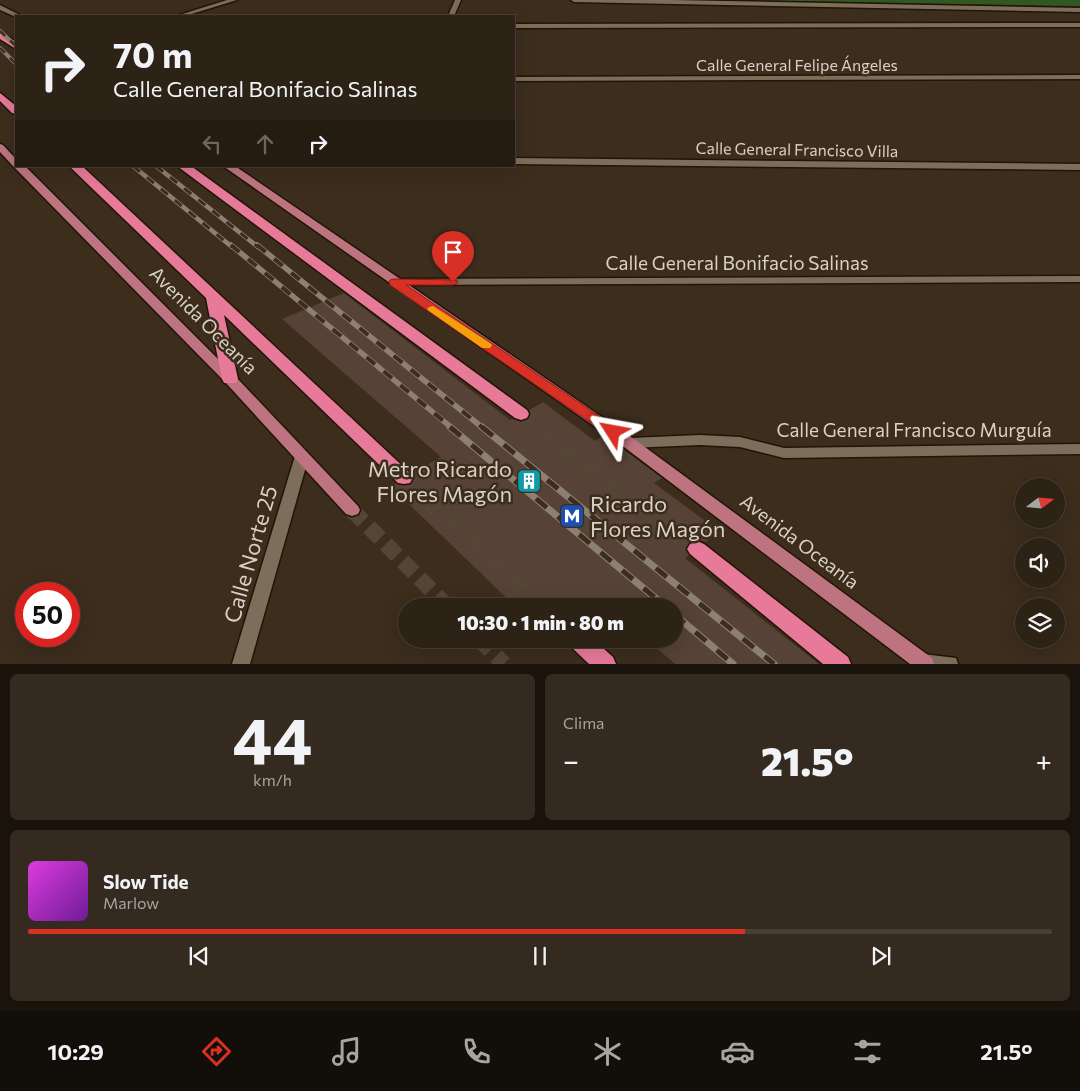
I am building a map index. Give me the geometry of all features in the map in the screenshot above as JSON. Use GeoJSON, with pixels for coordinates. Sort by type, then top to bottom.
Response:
{"type":"FeatureCollection","features":[{"type":"Feature","properties":{"kind":"highway"},"geometry":{"type":"LineString","coordinates":[[0,35],[15,45]]}},
{"type":"Feature","properties":{"kind":"highway"},"geometry":{"type":"LineString","coordinates":[[0,96],[15,110]]}},
{"type":"Feature","properties":{"kind":"highway","name":"Avenida Oceanía"},"geometry":{"type":"LineString","coordinates":[[76,167],[213,299],[404,478]]}},
{"type":"Feature","properties":{"kind":"highway"},"geometry":{"type":"LineString","coordinates":[[184,167],[521,414]]}},
{"type":"Feature","properties":{"kind":"highway"},"geometry":{"type":"LineString","coordinates":[[213,299],[230,379]]}},
{"type":"Feature","properties":{"kind":"highway"},"geometry":{"type":"LineString","coordinates":[[697,548],[840,664]]}},
{"type":"Feature","properties":{"kind":"highway"},"geometry":{"type":"LineString","coordinates":[[588,648],[605,664]]}},
{"type":"Feature","properties":{"kind":"main road","name":"Avenida Oceanía"},"geometry":{"type":"LineString","coordinates":[[0,147],[15,162]]}},
{"type":"Feature","properties":{"kind":"main road","name":"Avenida Oceanía"},"geometry":{"type":"LineString","coordinates":[[20,167],[230,379],[352,510]]}},
{"type":"Feature","properties":{"kind":"main road","name":"Avenida Oceanía"},"geometry":{"type":"LineString","coordinates":[[229,167],[629,443],[924,663]]}},
{"type":"Feature","properties":{"kind":"street"},"geometry":{"type":"LineString","coordinates":[[182,15],[234,0]]}},
{"type":"Feature","properties":{"kind":"street"},"geometry":{"type":"LineString","coordinates":[[450,15],[458,0]]}},
{"type":"Feature","properties":{"kind":"street"},"geometry":{"type":"LineString","coordinates":[[574,0],[1080,10]]}},
{"type":"Feature","properties":{"kind":"street"},"geometry":{"type":"LineString","coordinates":[[0,7],[16,15]]}},
{"type":"Feature","properties":{"kind":"street"},"geometry":{"type":"LineString","coordinates":[[515,26],[1080,24]]}},
{"type":"Feature","properties":{"kind":"street","name":"Calle General Felipe Ángeles"},"geometry":{"type":"LineString","coordinates":[[515,79],[1080,76]]}},
{"type":"Feature","properties":{"kind":"street","name":"Calle General Francisco Villa"},"geometry":{"type":"LineString","coordinates":[[515,161],[1080,167]]}},
{"type":"Feature","properties":{"kind":"street","name":"Calle General Bonifacio Salinas"},"geometry":{"type":"LineString","coordinates":[[394,282],[1080,280]]}},
{"type":"Feature","properties":{"kind":"street","name":"Calle General Francisco Murguía"},"geometry":{"type":"LineString","coordinates":[[629,443],[700,440],[740,442],[784,453],[1080,449]]}},
{"type":"Feature","properties":{"kind":"street","name":"Calle Norte 25"},"geometry":{"type":"LineString","coordinates":[[241,664],[302,456]]}},
{"type":"Feature","properties":{"kind":"street"},"geometry":{"type":"LineString","coordinates":[[924,663],[948,664]]}},
{"type":"Feature","properties":{"kind":"green space"},"geometry":{"type":"Polygon","coordinates":[[[738,0],[1080,0],[1080,6],[738,0]]]}},
{"type":"Feature","properties":{"kind":"building","name":"Metro Ricardo Flores Magón"},"geometry":{"type":"Polygon","coordinates":[[[344,293],[510,420],[522,422],[528,420],[531,415],[529,410],[543,402],[595,441],[604,435],[662,478],[654,483],[719,531],[705,542],[698,539],[689,542],[685,548],[689,555],[685,558],[819,664],[675,664],[656,648],[683,648],[683,598],[507,598],[390,486],[395,483],[404,486],[410,485],[415,479],[412,473],[441,457],[282,319],[344,293]]]}},
{"type":"Feature","properties":{"kind":"tunnel"},"geometry":{"type":"LineString","coordinates":[[521,414],[539,428]]}},
{"type":"Feature","properties":{"kind":"tunnel"},"geometry":{"type":"LineString","coordinates":[[537,427],[697,549]]}},
{"type":"Feature","properties":{"kind":"tunnel"},"geometry":{"type":"LineString","coordinates":[[404,478],[534,598]]}},
{"type":"Feature","properties":{"kind":"tunnel"},"geometry":{"type":"LineString","coordinates":[[352,510],[439,598]]}},
{"type":"Feature","properties":{"kind":"tunnel"},"geometry":{"type":"LineString","coordinates":[[488,648],[504,664]]}},
{"type":"Feature","properties":{"kind":"railway"},"geometry":{"type":"LineString","coordinates":[[0,31],[15,45]]}},
{"type":"Feature","properties":{"kind":"railway"},"geometry":{"type":"LineString","coordinates":[[0,48],[15,63]]}},
{"type":"Feature","properties":{"kind":"railway"},"geometry":{"type":"LineString","coordinates":[[134,167],[232,247]]}},
{"type":"Feature","properties":{"kind":"railway"},"geometry":{"type":"LineString","coordinates":[[157,167],[258,247]]}},
{"type":"Feature","properties":{"kind":"railway"},"geometry":{"type":"LineString","coordinates":[[231,245],[452,428]]}},
{"type":"Feature","properties":{"kind":"railway"},"geometry":{"type":"LineString","coordinates":[[257,245],[483,428]]}},
{"type":"Feature","properties":{"kind":"railway"},"geometry":{"type":"LineString","coordinates":[[450,427],[655,598]]}},
{"type":"Feature","properties":{"kind":"railway"},"geometry":{"type":"LineString","coordinates":[[482,427],[774,664]]}},
{"type":"Feature","properties":{"kind":"railway"},"geometry":{"type":"LineString","coordinates":[[683,622],[733,664]]}},
{"type":"Feature","properties":{"kind":"slow traffic"},"geometry":{"type":"LineString","coordinates":[[433,309],[486,345]]}},
{"type":"Feature","properties":{"kind":"place","name":"Metro Ricardo Flores Magón"},"geometry":{"type":"Point","coordinates":[529,481]}},
{"type":"Feature","properties":{"kind":"place","name":"Ricardo Flores Magón"},"geometry":{"type":"Point","coordinates":[572,516]}},
{"type":"Feature","properties":{"kind":"route"},"geometry":{"type":"LineString","coordinates":[[453,282],[394,282],[613,432]]}}]}
